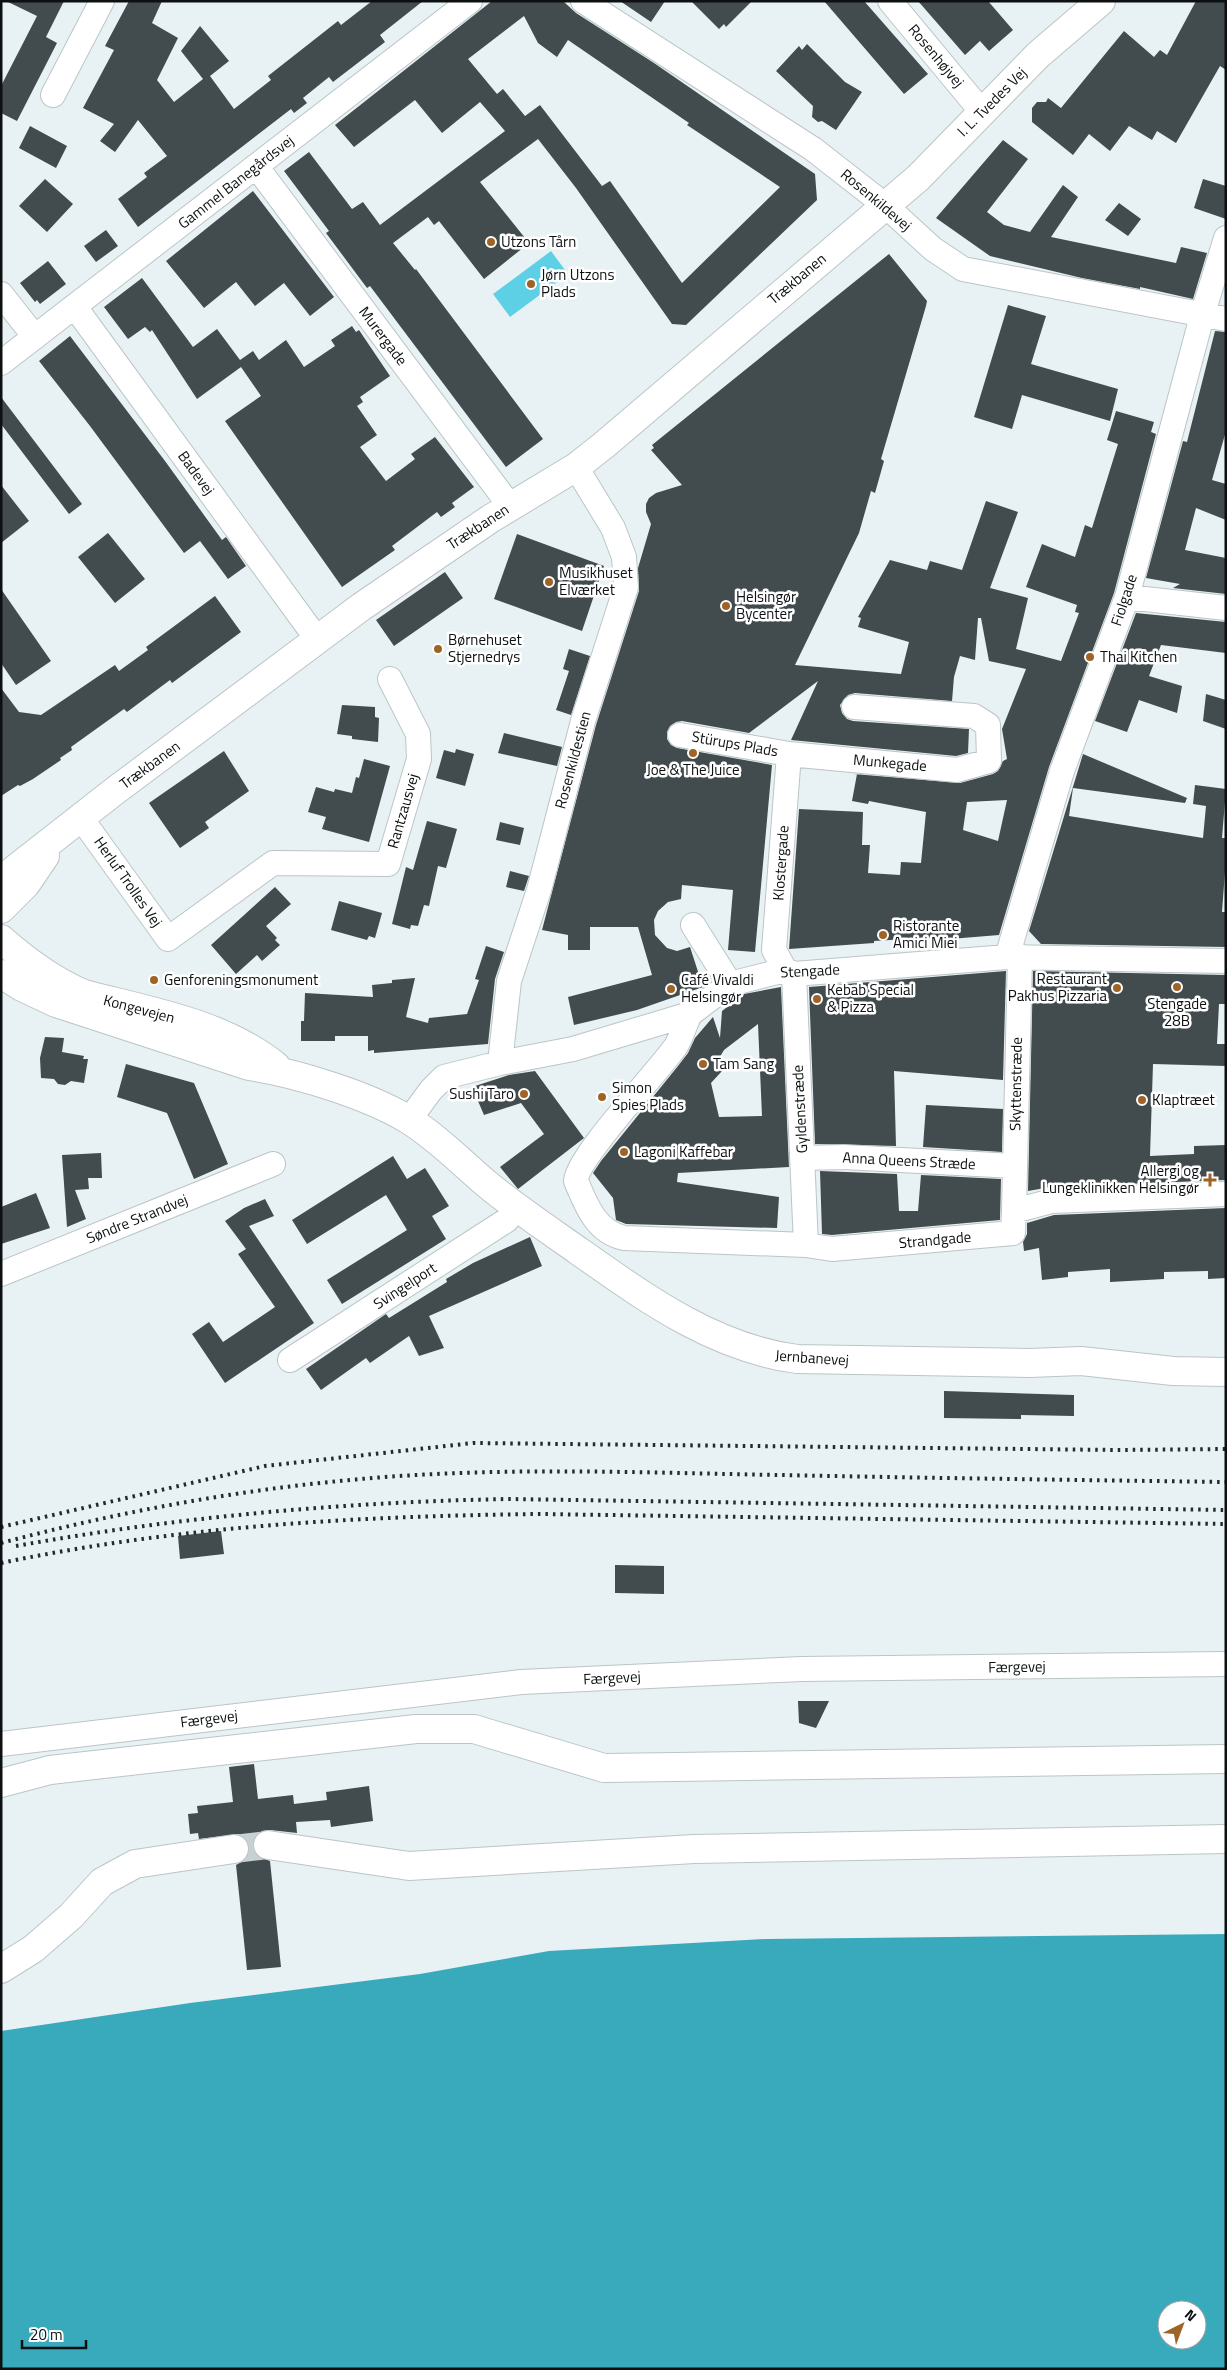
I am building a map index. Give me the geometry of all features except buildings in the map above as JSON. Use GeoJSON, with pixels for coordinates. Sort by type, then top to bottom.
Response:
{"type":"FeatureCollection","features":[{"type":"Feature","properties":{"kind":"main road","name":"I. L. Tvedes Vej"},"geometry":{"type":"LineString","coordinates":[[886,206],[918,178],[1038,55],[1101,1]]}},
{"type":"Feature","properties":{"kind":"main road","name":"Trækbanen"},"geometry":{"type":"LineString","coordinates":[[1,880],[317,639],[510,506],[576,467],[625,428],[754,316],[886,206]]}},
{"type":"Feature","properties":{"kind":"main road","name":"Trækbanen"},"geometry":{"type":"LineString","coordinates":[[1,909],[26,884],[59,836]]}},
{"type":"Feature","properties":{"kind":"main road","name":"Kongevejen"},"geometry":{"type":"LineString","coordinates":[[1,939],[38,968],[70,988],[84,994],[174,1018],[230,1037],[257,1051],[281,1071]]}},
{"type":"Feature","properties":{"kind":"main road","name":"Kongevejen"},"geometry":{"type":"LineString","coordinates":[[1,974],[22,987],[56,1003],[249,1066],[281,1071],[373,1102],[409,1120],[444,1146],[516,1207]]}},
{"type":"Feature","properties":{"kind":"main road","name":"Jernbanevej"},"geometry":{"type":"LineString","coordinates":[[516,1207],[607,1271],[686,1322],[724,1341],[760,1354],[797,1359],[1030,1363],[1081,1361],[1164,1371],[1226,1372]]}},
{"type":"Feature","properties":{"kind":"main road","name":"Jernbanevej"},"geometry":{"type":"LineString","coordinates":[[1030,1363],[1081,1376],[1152,1388],[1226,1389]]}},
{"type":"Feature","properties":{"kind":"main road"},"geometry":{"type":"LineString","coordinates":[[1,1783],[57,1769],[416,1728],[474,1729],[604,1768],[1226,1760]]}},
{"type":"Feature","properties":{"kind":"main road"},"geometry":{"type":"LineString","coordinates":[[268,1845],[409,1866],[694,1849],[1226,1839]]}},
{"type":"Feature","properties":{"kind":"main road"},"geometry":{"type":"LineString","coordinates":[[1,1970],[46,1938],[71,1916],[102,1882],[135,1864],[234,1849]]}},
{"type":"Feature","properties":{"kind":"street"},"geometry":{"type":"LineString","coordinates":[[53,95],[102,1]]}},
{"type":"Feature","properties":{"kind":"street","name":"Gammel Banegårdsvej"},"geometry":{"type":"LineString","coordinates":[[1,363],[470,1]]}},
{"type":"Feature","properties":{"kind":"street","name":"Rosenkildevej"},"geometry":{"type":"LineString","coordinates":[[583,1],[789,132],[886,206],[933,249],[963,269],[1226,320]]}},
{"type":"Feature","properties":{"kind":"street","name":"Rosenhøjvej"},"geometry":{"type":"LineString","coordinates":[[890,1],[982,112]]}},
{"type":"Feature","properties":{"kind":"street","name":"Murergade"},"geometry":{"type":"LineString","coordinates":[[256,166],[510,506]]}},
{"type":"Feature","properties":{"kind":"street","name":"Fiolgade"},"geometry":{"type":"LineString","coordinates":[[1014,956],[1062,771],[1127,597],[1202,316],[1226,238]]}},
{"type":"Feature","properties":{"kind":"street"},"geometry":{"type":"LineString","coordinates":[[1,294],[35,337]]}},
{"type":"Feature","properties":{"kind":"street","name":"Badevej"},"geometry":{"type":"LineString","coordinates":[[74,307],[317,639]]}},
{"type":"Feature","properties":{"kind":"street","name":"Rosenkildestien"},"geometry":{"type":"LineString","coordinates":[[500,1063],[509,980],[539,890],[583,721],[626,587],[624,557],[613,528],[576,467]]}},
{"type":"Feature","properties":{"kind":"street"},"geometry":{"type":"LineString","coordinates":[[1127,597],[1226,608]]}},
{"type":"Feature","properties":{"kind":"street","name":"Rantzausvej"},"geometry":{"type":"LineString","coordinates":[[273,863],[388,864],[419,759],[418,734],[390,679]]}},
{"type":"Feature","properties":{"kind":"street","name":"Munkegade"},"geometry":{"type":"LineString","coordinates":[[789,754],[957,770],[989,761],[988,725],[974,716],[854,706]]}},
{"type":"Feature","properties":{"kind":"street","name":"Stürups Plads"},"geometry":{"type":"LineString","coordinates":[[680,735],[789,754]]}},
{"type":"Feature","properties":{"kind":"street","name":"Klostergade"},"geometry":{"type":"LineString","coordinates":[[789,754],[774,950],[790,972]]}},
{"type":"Feature","properties":{"kind":"street","name":"Herluf Trolles Vej"},"geometry":{"type":"LineString","coordinates":[[81,818],[168,939],[273,863]]}},
{"type":"Feature","properties":{"kind":"street"},"geometry":{"type":"LineString","coordinates":[[693,925],[730,984]]}},
{"type":"Feature","properties":{"kind":"street","name":"Stengade"},"geometry":{"type":"LineString","coordinates":[[409,1120],[431,1090],[444,1077],[583,1046],[690,1014],[730,984],[790,972],[1014,956],[1130,962],[1226,961]]}},
{"type":"Feature","properties":{"kind":"street","name":"Skyttenstræde"},"geometry":{"type":"LineString","coordinates":[[1014,956],[1014,1211]]}},
{"type":"Feature","properties":{"kind":"street","name":"Gyldenstræde"},"geometry":{"type":"LineString","coordinates":[[790,972],[801,1116],[806,1245]]}},
{"type":"Feature","properties":{"kind":"street","name":"Strandgade"},"geometry":{"type":"LineString","coordinates":[[690,1014],[677,1044],[597,1144],[576,1174],[576,1181],[595,1220],[605,1231],[614,1236],[624,1238],[806,1245],[832,1249],[1013,1233],[1014,1211]]}},
{"type":"Feature","properties":{"kind":"street","name":"Anna Queens Stræde"},"geometry":{"type":"LineString","coordinates":[[803,1158],[863,1157],[1014,1166]]}},
{"type":"Feature","properties":{"kind":"street","name":"Søndre Strandvej"},"geometry":{"type":"LineString","coordinates":[[1,1274],[273,1164]]}},
{"type":"Feature","properties":{"kind":"street"},"geometry":{"type":"LineString","coordinates":[[1014,1211],[1052,1201],[1226,1194]]}},
{"type":"Feature","properties":{"kind":"street","name":"Svingelport"},"geometry":{"type":"LineString","coordinates":[[290,1360],[507,1220],[516,1207]]}},
{"type":"Feature","properties":{"kind":"street","name":"Færgevej"},"geometry":{"type":"LineString","coordinates":[[1,1744],[521,1682],[802,1669],[1226,1664]]}},
{"type":"Feature","properties":{"kind":"shaded area","name":"Jørn Utzons Plads"},"geometry":{"type":"Polygon","coordinates":[[[551,251],[568,274],[510,317],[493,294],[551,251]]]}},
{"type":"Feature","properties":{"kind":"shaded area"},"geometry":{"type":"Polygon","coordinates":[[[1226,1934],[1226,2369],[1,2369],[1,2031],[190,2003],[420,1974],[549,1951],[766,1939],[1226,1934]]]}},
{"type":"Feature","properties":{"kind":"tunnel"},"geometry":{"type":"LineString","coordinates":[[234,1849],[268,1845]]}},
{"type":"Feature","properties":{"kind":"railway"},"geometry":{"type":"LineString","coordinates":[[1,1527],[265,1466],[473,1443],[1117,1450],[1226,1449]]}},
{"type":"Feature","properties":{"kind":"railway"},"geometry":{"type":"LineString","coordinates":[[1,1543],[104,1518],[207,1498],[311,1484],[416,1475],[598,1472],[1226,1482]]}},
{"type":"Feature","properties":{"kind":"railway"},"geometry":{"type":"LineString","coordinates":[[16,1546],[138,1527],[261,1513],[384,1504],[508,1499],[1226,1510]]}},
{"type":"Feature","properties":{"kind":"railway"},"geometry":{"type":"LineString","coordinates":[[1,1563],[68,1550],[202,1532],[269,1525],[404,1517],[540,1514],[1226,1524]]}},
{"type":"Feature","properties":{"kind":"place","name":"Utzons Tårn"},"geometry":{"type":"Point","coordinates":[491,242]}},
{"type":"Feature","properties":{"kind":"place","name":"Jørn Utzons Plads"},"geometry":{"type":"Point","coordinates":[531,284]}},
{"type":"Feature","properties":{"kind":"place","name":"Musikhuset Elværket"},"geometry":{"type":"Point","coordinates":[549,582]}},
{"type":"Feature","properties":{"kind":"place","name":"Helsingør Bycenter"},"geometry":{"type":"Point","coordinates":[726,606]}},
{"type":"Feature","properties":{"kind":"place","name":"Børnehuset Stjernedrys"},"geometry":{"type":"Point","coordinates":[438,649]}},
{"type":"Feature","properties":{"kind":"place","name":"Thai Kitchen"},"geometry":{"type":"Point","coordinates":[1090,657]}},
{"type":"Feature","properties":{"kind":"place","name":"Joe & The Juice"},"geometry":{"type":"Point","coordinates":[693,753]}},
{"type":"Feature","properties":{"kind":"place","name":"Ristorante Amici Miei"},"geometry":{"type":"Point","coordinates":[883,935]}},
{"type":"Feature","properties":{"kind":"place","name":"Genforeningsmonument"},"geometry":{"type":"Point","coordinates":[154,980]}},
{"type":"Feature","properties":{"kind":"place","name":"Stengade 28B"},"geometry":{"type":"Point","coordinates":[1177,987]}},
{"type":"Feature","properties":{"kind":"place","name":"Restaurant Pakhus Pizzaria"},"geometry":{"type":"Point","coordinates":[1117,988]}},
{"type":"Feature","properties":{"kind":"place","name":"Café Vivaldi Helsingør"},"geometry":{"type":"Point","coordinates":[671,989]}},
{"type":"Feature","properties":{"kind":"place","name":"Kebab Special & Pizza"},"geometry":{"type":"Point","coordinates":[817,999]}},
{"type":"Feature","properties":{"kind":"place","name":"Tam Sang"},"geometry":{"type":"Point","coordinates":[703,1064]}},
{"type":"Feature","properties":{"kind":"place","name":"Sushi Taro"},"geometry":{"type":"Point","coordinates":[524,1094]}},
{"type":"Feature","properties":{"kind":"place","name":"Simon Spies Plads"},"geometry":{"type":"Point","coordinates":[602,1097]}},
{"type":"Feature","properties":{"kind":"place","name":"Klaptræet"},"geometry":{"type":"Point","coordinates":[1142,1100]}},
{"type":"Feature","properties":{"kind":"place","name":"Lagoni Kaffebar"},"geometry":{"type":"Point","coordinates":[624,1152]}},
{"type":"Feature","properties":{"kind":"place","name":"Allergi og Lungeklinikken Helsingør"},"geometry":{"type":"Point","coordinates":[1210,1180]}}]}
